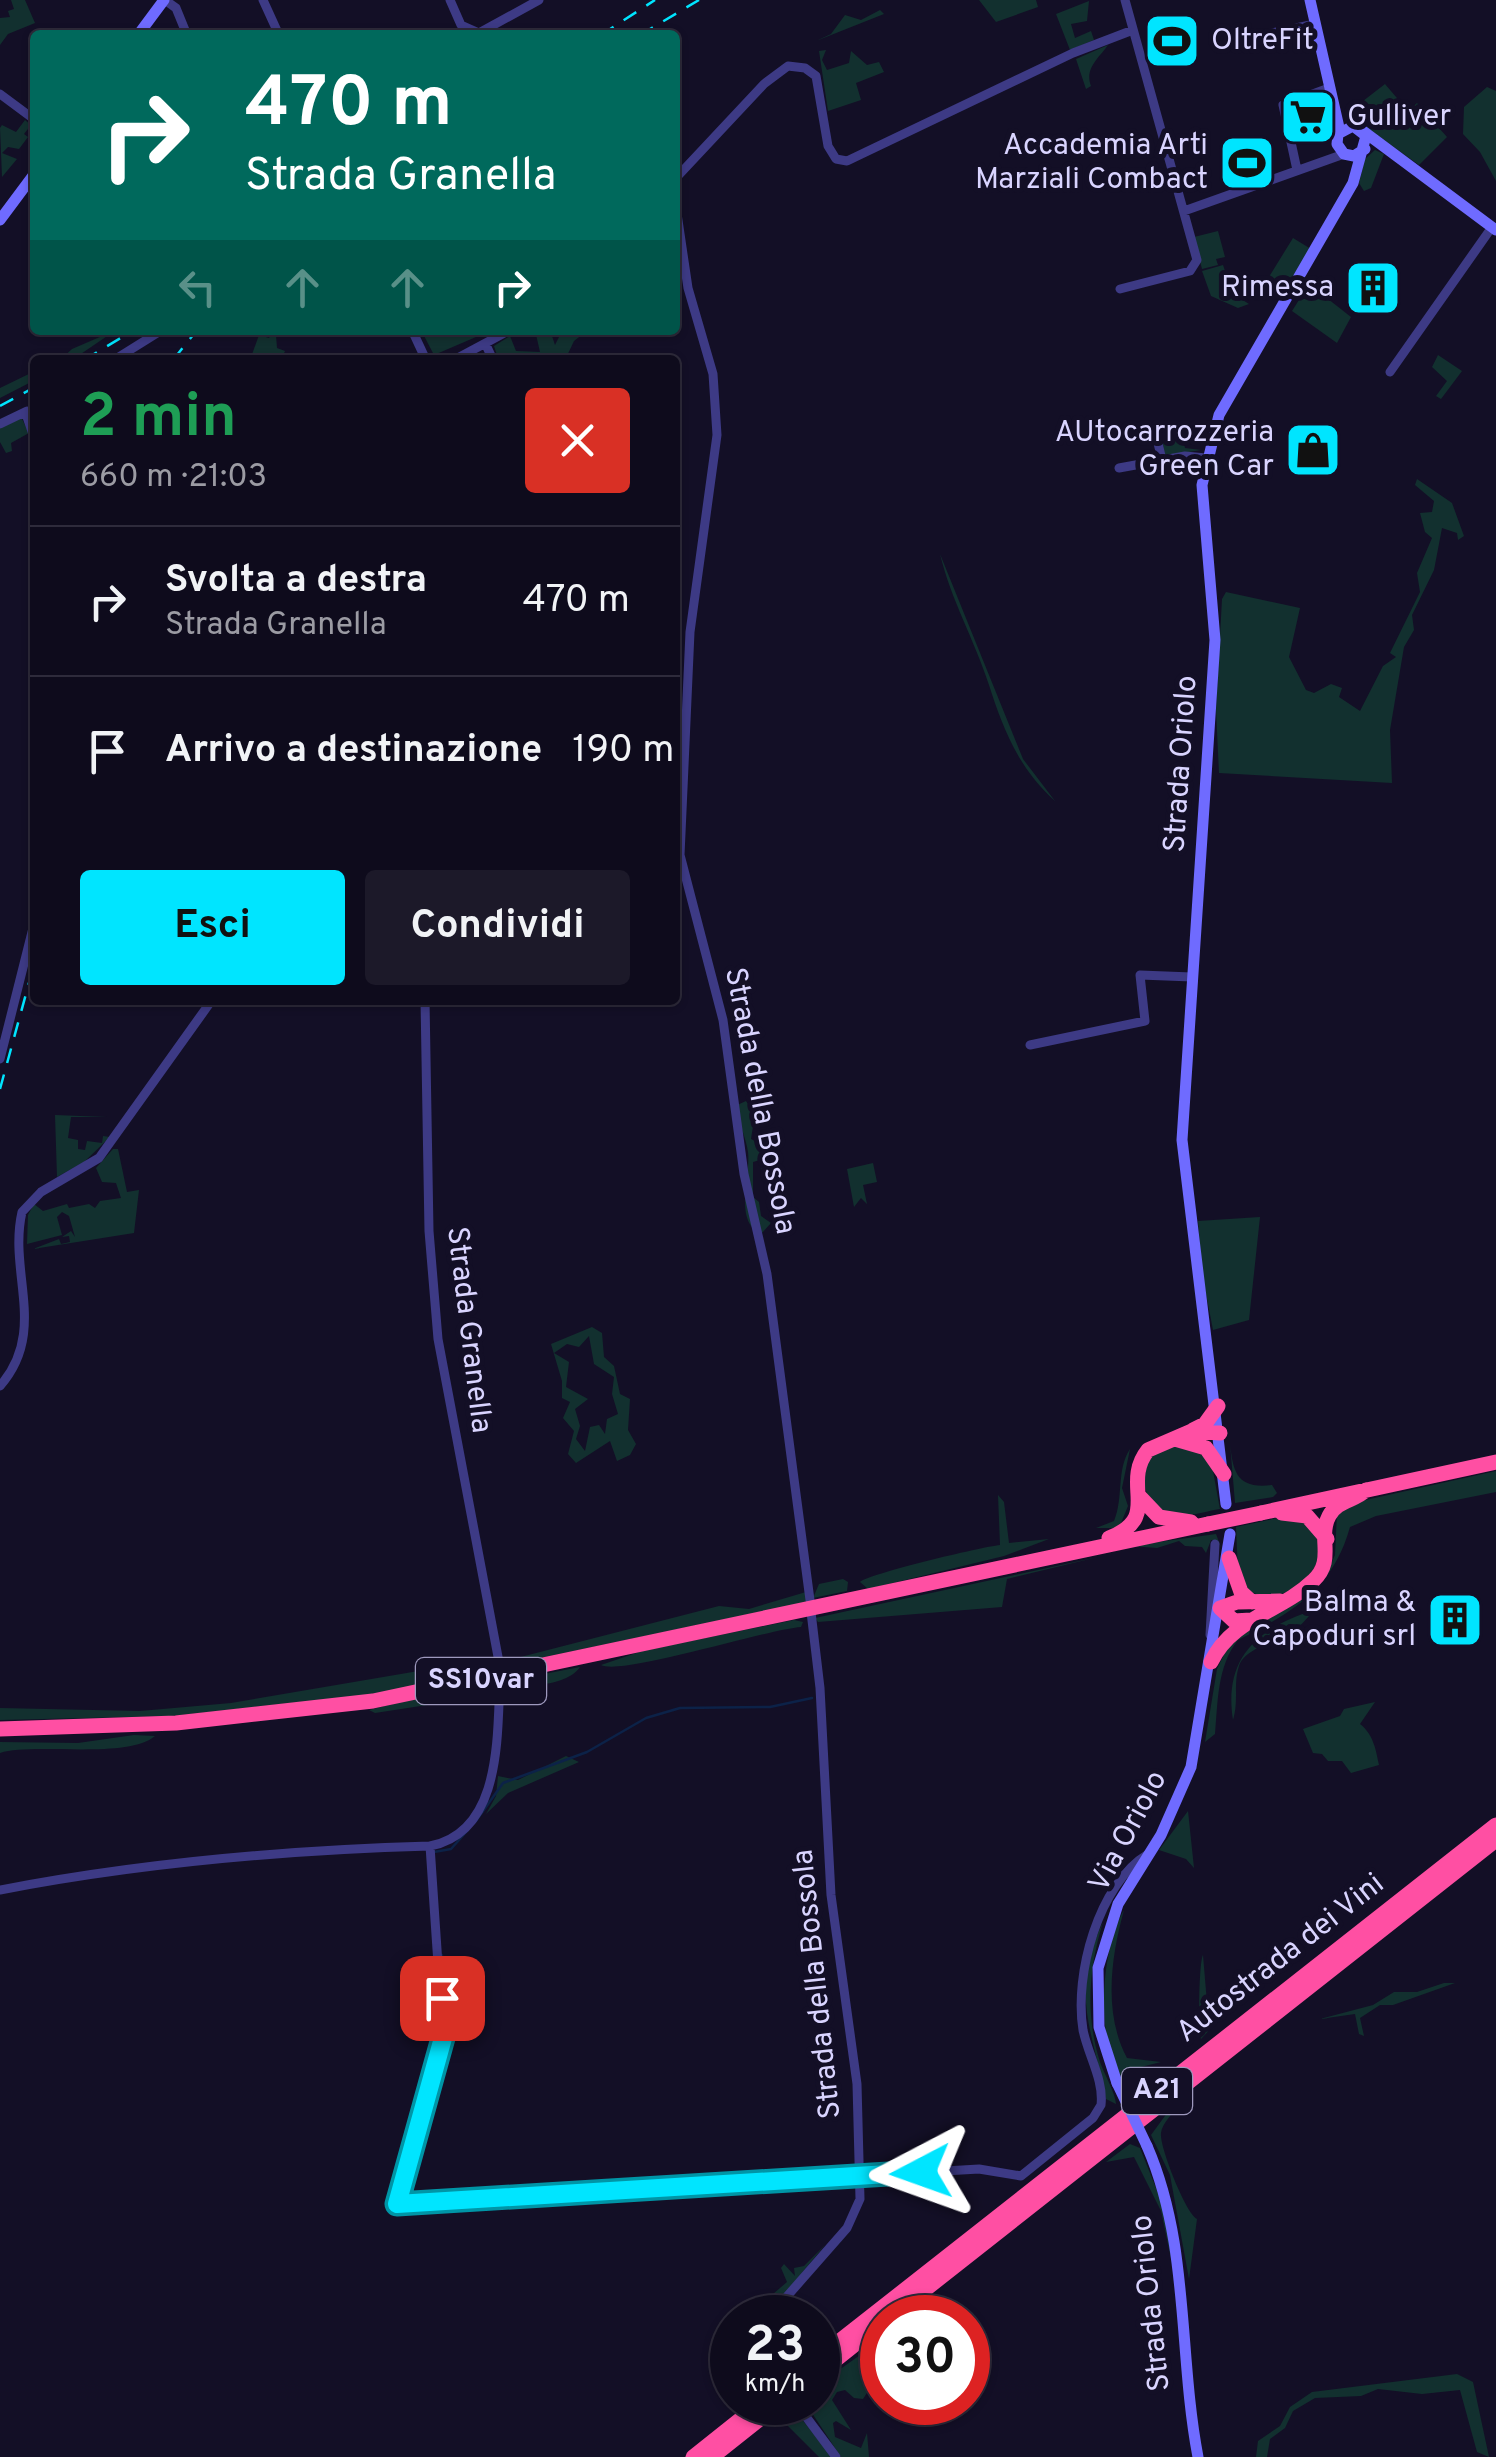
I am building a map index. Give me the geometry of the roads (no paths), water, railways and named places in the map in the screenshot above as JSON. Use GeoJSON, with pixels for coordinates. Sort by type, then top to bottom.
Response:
{"type":"FeatureCollection","features":[{"type":"Feature","properties":{"kind":"highway"},"geometry":{"type":"LineString","coordinates":[[1195,1436],[1218,1406]]}},
{"type":"Feature","properties":{"kind":"highway"},"geometry":{"type":"LineString","coordinates":[[1094,1549],[1134,1524],[1140,1496],[1136,1477],[1142,1458],[1166,1440],[1220,1434]]}},
{"type":"Feature","properties":{"kind":"highway"},"geometry":{"type":"LineString","coordinates":[[1195,1436],[1216,1458],[1224,1474]]}},
{"type":"Feature","properties":{"kind":"highway","name":"SS10var"},"geometry":{"type":"LineString","coordinates":[[0,1729],[207,1720],[373,1701],[1496,1462]]}},
{"type":"Feature","properties":{"kind":"highway"},"geometry":{"type":"LineString","coordinates":[[1211,1662],[1227,1637],[1253,1611],[1311,1584],[1324,1568],[1326,1520],[1334,1508],[1366,1490]]}},
{"type":"Feature","properties":{"kind":"highway"},"geometry":{"type":"LineString","coordinates":[[1140,1496],[1159,1517],[1196,1525]]}},
{"type":"Feature","properties":{"kind":"highway"},"geometry":{"type":"LineString","coordinates":[[1261,1512],[1302,1514],[1327,1539]]}},
{"type":"Feature","properties":{"kind":"highway"},"geometry":{"type":"LineString","coordinates":[[1229,1558],[1253,1611]]}},
{"type":"Feature","properties":{"kind":"highway"},"geometry":{"type":"LineString","coordinates":[[1220,1608],[1253,1611]]}},
{"type":"Feature","properties":{"kind":"highway","name":"Autostrada dei Vini"},"geometry":{"type":"LineString","coordinates":[[840,2341],[1496,1825]]}},
{"type":"Feature","properties":{"kind":"highway","name":"Autostrada dei Vini"},"geometry":{"type":"LineString","coordinates":[[918,2295],[1496,1840]]}},
{"type":"Feature","properties":{"kind":"highway"},"geometry":{"type":"LineString","coordinates":[[840,2356],[860,2340]]}},
{"type":"Feature","properties":{"kind":"highway"},"geometry":{"type":"LineString","coordinates":[[693,2457],[733,2425]]}},
{"type":"Feature","properties":{"kind":"highway"},"geometry":{"type":"LineString","coordinates":[[712,2457],[752,2425]]}},
{"type":"Feature","properties":{"kind":"street"},"geometry":{"type":"LineString","coordinates":[[142,30],[164,0],[176,8],[184,30]]}},
{"type":"Feature","properties":{"kind":"street"},"geometry":{"type":"LineString","coordinates":[[264,0],[277,30]]}},
{"type":"Feature","properties":{"kind":"street"},"geometry":{"type":"LineString","coordinates":[[450,0],[461,25],[475,30]]}},
{"type":"Feature","properties":{"kind":"street"},"geometry":{"type":"LineString","coordinates":[[489,30],[539,0]]}},
{"type":"Feature","properties":{"kind":"street"},"geometry":{"type":"LineString","coordinates":[[1120,290],[1195,267],[1184,211],[1125,0]]}},
{"type":"Feature","properties":{"kind":"street"},"geometry":{"type":"LineString","coordinates":[[1310,0],[1352,186]]}},
{"type":"Feature","properties":{"kind":"street"},"geometry":{"type":"LineString","coordinates":[[1267,34],[1314,24]]}},
{"type":"Feature","properties":{"kind":"street"},"geometry":{"type":"LineString","coordinates":[[680,173],[764,84],[788,66],[806,68],[816,76],[829,149],[836,160],[847,161],[1074,52],[1133,30]]}},
{"type":"Feature","properties":{"kind":"street"},"geometry":{"type":"LineString","coordinates":[[1326,74],[1359,128],[1365,147],[1352,186]]}},
{"type":"Feature","properties":{"kind":"street"},"geometry":{"type":"LineString","coordinates":[[1297,170],[1282,108],[1291,100],[1330,88]]}},
{"type":"Feature","properties":{"kind":"street"},"geometry":{"type":"LineString","coordinates":[[0,94],[30,116]]}},
{"type":"Feature","properties":{"kind":"street"},"geometry":{"type":"LineString","coordinates":[[1320,162],[1338,136],[1359,128]]}},
{"type":"Feature","properties":{"kind":"street"},"geometry":{"type":"LineString","coordinates":[[1359,128],[1494,228],[1390,372]]}},
{"type":"Feature","properties":{"kind":"street"},"geometry":{"type":"LineString","coordinates":[[1184,211],[1365,147],[1376,144],[1388,150]]}},
{"type":"Feature","properties":{"kind":"street"},"geometry":{"type":"LineString","coordinates":[[0,220],[30,180]]}},
{"type":"Feature","properties":{"kind":"street","name":"Strada Oriolo"},"geometry":{"type":"LineString","coordinates":[[1218,1406],[1182,1140],[1215,629],[1214,589],[1202,523],[1206,458],[1231,391],[1352,186]]}},
{"type":"Feature","properties":{"kind":"street","name":"Strada della Bossola"},"geometry":{"type":"LineString","coordinates":[[680,234],[688,288],[713,374],[717,435],[690,632],[680,855],[723,1020],[744,1174],[768,1274],[810,1600]]}},
{"type":"Feature","properties":{"kind":"street"},"geometry":{"type":"LineString","coordinates":[[122,355],[154,335]]}},
{"type":"Feature","properties":{"kind":"street"},"geometry":{"type":"LineString","coordinates":[[465,355],[502,335]]}},
{"type":"Feature","properties":{"kind":"street"},"geometry":{"type":"LineString","coordinates":[[486,345],[491,355]]}},
{"type":"Feature","properties":{"kind":"street"},"geometry":{"type":"LineString","coordinates":[[0,424],[30,409]]}},
{"type":"Feature","properties":{"kind":"street"},"geometry":{"type":"LineString","coordinates":[[1157,438],[1162,460]]}},
{"type":"Feature","properties":{"kind":"street"},"geometry":{"type":"LineString","coordinates":[[1119,468],[1162,460],[1206,458]]}},
{"type":"Feature","properties":{"kind":"street"},"geometry":{"type":"LineString","coordinates":[[0,1059],[30,940]]}},
{"type":"Feature","properties":{"kind":"street"},"geometry":{"type":"LineString","coordinates":[[1030,1046],[1145,1021],[1140,976],[1192,976]]}},
{"type":"Feature","properties":{"kind":"street"},"geometry":{"type":"LineString","coordinates":[[0,1386],[18,1359],[25,1338],[28,1310],[20,1233],[28,1202],[99,1158],[208,1005]]}},
{"type":"Feature","properties":{"kind":"street","name":"Strada Granella"},"geometry":{"type":"LineString","coordinates":[[424,1005],[428,1213],[438,1339],[499,1662]]}},
{"type":"Feature","properties":{"kind":"street"},"geometry":{"type":"LineString","coordinates":[[1218,1406],[1226,1504]]}},
{"type":"Feature","properties":{"kind":"street","name":"Via Oriolo"},"geometry":{"type":"LineString","coordinates":[[1147,2146],[1117,2083],[1099,2028],[1098,1968],[1118,1904],[1175,1808],[1190,1767],[1215,1641],[1230,1534]]}},
{"type":"Feature","properties":{"kind":"street"},"geometry":{"type":"LineString","coordinates":[[1215,1544],[1208,1624],[1215,1641]]}},
{"type":"Feature","properties":{"kind":"street","name":"Strada della Bossola"},"geometry":{"type":"LineString","coordinates":[[788,2295],[854,2218],[860,2177],[855,2064],[831,1895],[820,1688],[811,1612]]}},
{"type":"Feature","properties":{"kind":"street"},"geometry":{"type":"LineString","coordinates":[[0,1890],[194,1863],[430,1846],[464,1830],[488,1790],[500,1680]]}},
{"type":"Feature","properties":{"kind":"street"},"geometry":{"type":"LineString","coordinates":[[430,1846],[443,2038],[397,2204],[990,2169],[1018,2178],[1093,2118],[1102,2098],[1083,2028],[1087,1959],[1124,1875],[1150,1853]]}},
{"type":"Feature","properties":{"kind":"street","name":"Strada Oriolo"},"geometry":{"type":"LineString","coordinates":[[1147,2146],[1165,2190],[1177,2242],[1184,2378],[1198,2457]]}},
{"type":"Feature","properties":{"kind":"street"},"geometry":{"type":"LineString","coordinates":[[812,2425],[836,2457]]}},
{"type":"Feature","properties":{"kind":"waterway"},"geometry":{"type":"LineString","coordinates":[[476,1821],[503,1783],[587,1752],[646,1718],[680,1708],[770,1707],[812,1698]]}},
{"type":"Feature","properties":{"kind":"waterway"},"geometry":{"type":"LineString","coordinates":[[434,1852],[451,1849],[467,1831]]}},
{"type":"Feature","properties":{"kind":"waterway"},"geometry":{"type":"LineString","coordinates":[[442,1955],[450,2048]]}},
{"type":"Feature","properties":{"kind":"railway"},"geometry":{"type":"LineString","coordinates":[[609,30],[655,0]]}},
{"type":"Feature","properties":{"kind":"railway"},"geometry":{"type":"LineString","coordinates":[[648,30],[699,0]]}},
{"type":"Feature","properties":{"kind":"railway"},"geometry":{"type":"LineString","coordinates":[[92,355],[126,335]]}},
{"type":"Feature","properties":{"kind":"railway"},"geometry":{"type":"LineString","coordinates":[[177,355],[193,335]]}},
{"type":"Feature","properties":{"kind":"railway"},"geometry":{"type":"LineString","coordinates":[[0,406],[30,390]]}},
{"type":"Feature","properties":{"kind":"railway"},"geometry":{"type":"LineString","coordinates":[[0,1089],[30,979]]}},
{"type":"Feature","properties":{"kind":"place","name":"OltreFit"},"geometry":{"type":"Point","coordinates":[1172,41]}},
{"type":"Feature","properties":{"kind":"place","name":"Gulliver"},"geometry":{"type":"Point","coordinates":[1308,117]}},
{"type":"Feature","properties":{"kind":"place","name":"Accademia Arti Marziali Combact"},"geometry":{"type":"Point","coordinates":[1247,163]}},
{"type":"Feature","properties":{"kind":"place","name":"Rimessa"},"geometry":{"type":"Point","coordinates":[1373,288]}},
{"type":"Feature","properties":{"kind":"place","name":"AUtocarrozzeria Green Car"},"geometry":{"type":"Point","coordinates":[1313,450]}},
{"type":"Feature","properties":{"kind":"place","name":"Balma & Capoduri srl"},"geometry":{"type":"Point","coordinates":[1455,1620]}}]}
